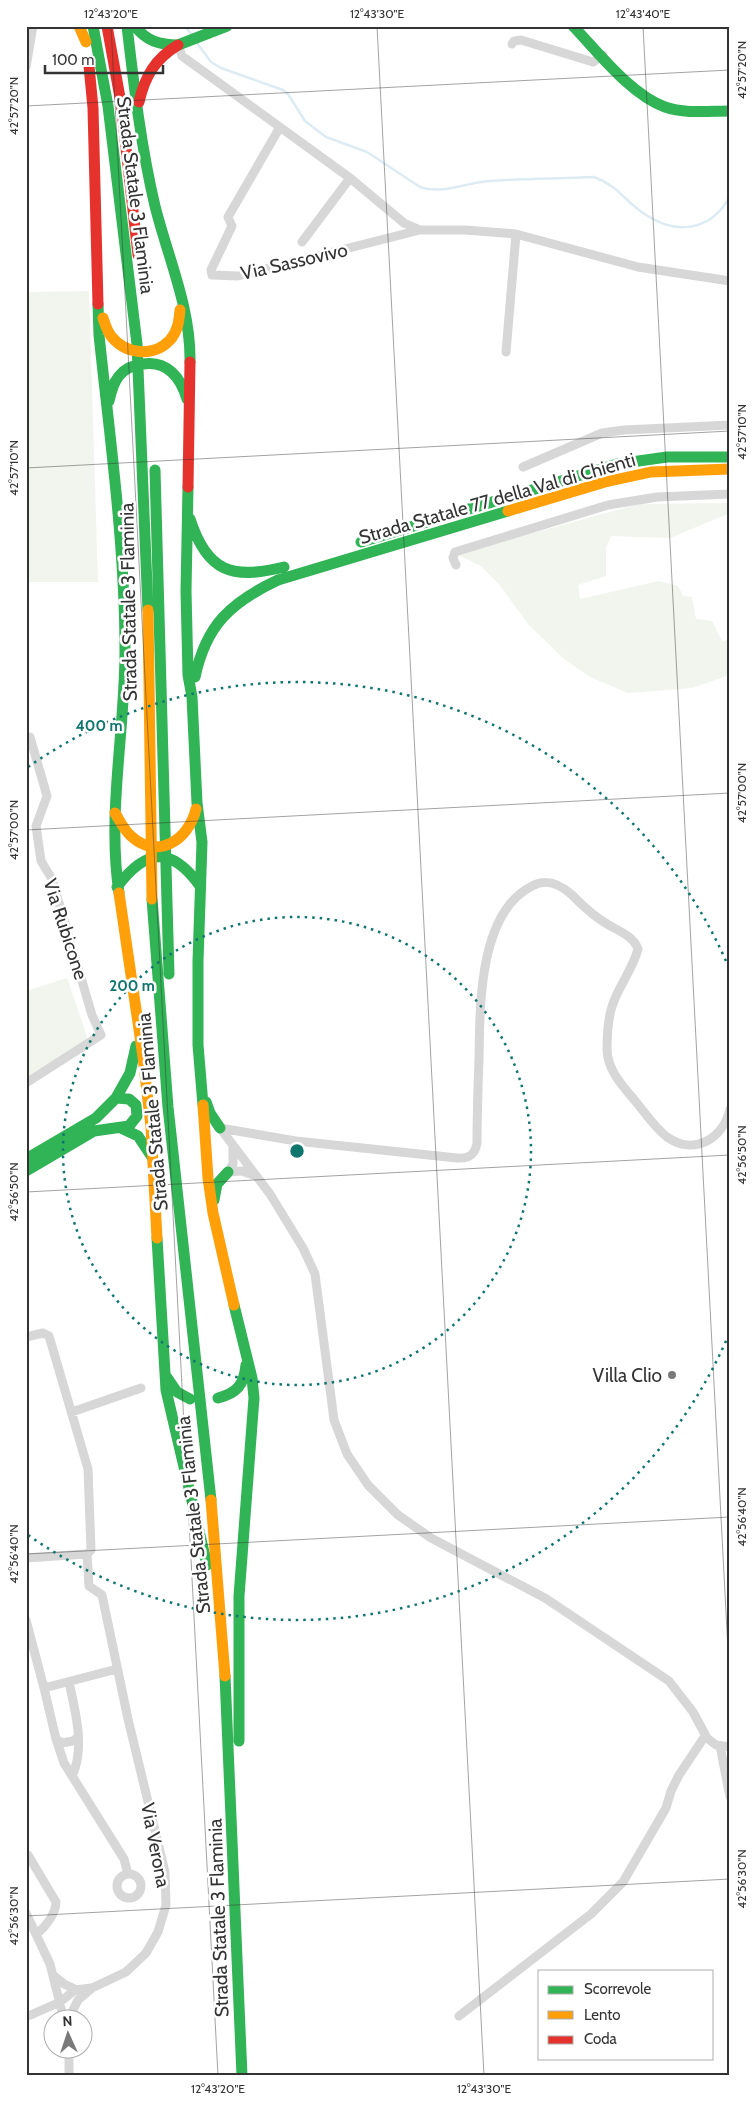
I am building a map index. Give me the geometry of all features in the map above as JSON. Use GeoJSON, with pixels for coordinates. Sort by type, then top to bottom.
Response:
{"type":"FeatureCollection","features":[{"type":"Feature","properties":{"kind":"main road"},"geometry":{"type":"LineString","coordinates":[[79,26],[86,42]]}},
{"type":"Feature","properties":{"kind":"main road"},"geometry":{"type":"LineString","coordinates":[[83,26],[93,100],[99,335],[124,560],[125,655],[114,851],[117,887],[146,1087],[153,1160],[168,1398],[207,1565],[220,1696],[234,1741]]}},
{"type":"Feature","properties":{"kind":"main road","name":"Strada Statale 3 Flaminia"},"geometry":{"type":"LineString","coordinates":[[93,26],[108,106],[137,344],[147,566],[151,890],[168,1107],[210,1491],[224,1660],[234,1741],[241,1771]]}},
{"type":"Feature","properties":{"kind":"main road","name":"Strada Statale 3 Flaminia"},"geometry":{"type":"LineString","coordinates":[[107,26],[121,103],[140,270]]}},
{"type":"Feature","properties":{"kind":"main road"},"geometry":{"type":"LineString","coordinates":[[127,26],[155,205],[185,315],[190,346],[188,507],[185,531],[188,675],[192,697],[197,803],[202,842],[198,961],[201,1087],[208,1178],[213,1213],[253,1384],[253,1407],[239,1596],[234,1741]]}},
{"type":"Feature","properties":{"kind":"main road"},"geometry":{"type":"LineString","coordinates":[[135,26],[144,37],[151,41],[167,46],[181,44]]}},
{"type":"Feature","properties":{"kind":"main road"},"geometry":{"type":"LineString","coordinates":[[138,106],[142,88],[152,66],[168,51],[208,32],[227,26]]}},
{"type":"Feature","properties":{"kind":"main road"},"geometry":{"type":"LineString","coordinates":[[574,26],[645,98],[663,107],[682,111],[730,111]]}},
{"type":"Feature","properties":{"kind":"main road"},"geometry":{"type":"LineString","coordinates":[[98,298],[107,332],[114,342],[133,352],[152,351],[165,344],[174,334],[181,318],[180,300]]}},
{"type":"Feature","properties":{"kind":"main road","name":"Strada Statale 3 Flaminia"},"geometry":{"type":"LineString","coordinates":[[144,300],[151,408]]}},
{"type":"Feature","properties":{"kind":"main road"},"geometry":{"type":"LineString","coordinates":[[107,411],[116,379],[127,368],[144,363],[163,365],[176,375],[182,382],[188,402]]}},
{"type":"Feature","properties":{"kind":"main road","name":"Strada Statale 77 della Val di Chienti"},"geometry":{"type":"LineString","coordinates":[[188,507],[194,535],[202,552],[221,567],[233,572],[263,574],[617,464],[667,457],[730,456]]}},
{"type":"Feature","properties":{"kind":"main road","name":"Strada Statale 3 Flaminia"},"geometry":{"type":"LineString","coordinates":[[154,457],[159,564],[165,889],[170,996],[179,1104],[225,1555],[234,1741],[242,2076]]}},
{"type":"Feature","properties":{"kind":"main road","name":"Strada Statale 77 della Val di Chienti"},"geometry":{"type":"LineString","coordinates":[[192,697],[198,657],[208,636],[227,610],[253,591],[278,580],[605,482],[651,472],[730,469]]}},
{"type":"Feature","properties":{"kind":"main road"},"geometry":{"type":"LineString","coordinates":[[115,813],[128,834],[142,844],[158,847],[172,844],[184,836],[195,818],[197,803]]}},
{"type":"Feature","properties":{"kind":"main road"},"geometry":{"type":"LineString","coordinates":[[117,887],[127,872],[140,861],[160,856],[172,859],[186,867],[200,886]]}},
{"type":"Feature","properties":{"kind":"main road"},"geometry":{"type":"LineString","coordinates":[[26,1159],[98,1117],[116,1098],[134,1062],[137,1025]]}},
{"type":"Feature","properties":{"kind":"main road"},"geometry":{"type":"LineString","coordinates":[[201,1087],[210,1113],[220,1128]]}},
{"type":"Feature","properties":{"kind":"main road"},"geometry":{"type":"LineString","coordinates":[[26,1171],[94,1131],[121,1128],[133,1123],[138,1111],[135,1104],[130,1099],[116,1098]]}},
{"type":"Feature","properties":{"kind":"main road"},"geometry":{"type":"LineString","coordinates":[[121,1128],[138,1136],[148,1149],[153,1160]]}},
{"type":"Feature","properties":{"kind":"main road"},"geometry":{"type":"LineString","coordinates":[[213,1213],[217,1184],[220,1178],[228,1172]]}},
{"type":"Feature","properties":{"kind":"main road"},"geometry":{"type":"LineString","coordinates":[[218,1398],[234,1393],[243,1384],[246,1356]]}},
{"type":"Feature","properties":{"kind":"main road"},"geometry":{"type":"LineString","coordinates":[[166,1376],[177,1392],[190,1399]]}},
{"type":"Feature","properties":{"kind":"main road","name":"Strada Statale 3 Flaminia"},"geometry":{"type":"LineString","coordinates":[[242,1791],[242,1811]]}},
{"type":"Feature","properties":{"kind":"main road","name":"Strada Statale 3 Flaminia"},"geometry":{"type":"LineString","coordinates":[[250,1980],[252,2076]]}},
{"type":"Feature","properties":{"kind":"street"},"geometry":{"type":"LineString","coordinates":[[26,67],[32,26]]}},
{"type":"Feature","properties":{"kind":"street"},"geometry":{"type":"LineString","coordinates":[[512,44],[514,41],[521,40],[594,62],[603,55]]}},
{"type":"Feature","properties":{"kind":"street","name":"Via Sassovivo"},"geometry":{"type":"LineString","coordinates":[[181,44],[182,56],[350,178],[404,223],[420,230]]}},
{"type":"Feature","properties":{"kind":"street","name":"Via Sassovivo"},"geometry":{"type":"LineString","coordinates":[[280,127],[228,217],[232,226],[210,270],[212,275],[238,276],[420,230],[465,230],[516,234],[638,267],[730,281]]}},
{"type":"Feature","properties":{"kind":"street","name":"Via Sassovivo"},"geometry":{"type":"LineString","coordinates":[[302,242],[350,178]]}},
{"type":"Feature","properties":{"kind":"street"},"geometry":{"type":"LineString","coordinates":[[506,352],[516,234]]}},
{"type":"Feature","properties":{"kind":"street"},"geometry":{"type":"LineString","coordinates":[[523,466],[602,434],[624,430],[730,425]]}},
{"type":"Feature","properties":{"kind":"street"},"geometry":{"type":"LineString","coordinates":[[456,565],[453,558],[455,552],[608,505],[657,497],[730,494]]}},
{"type":"Feature","properties":{"kind":"street","name":"Via Rubicone"},"geometry":{"type":"LineString","coordinates":[[26,1083],[101,1035],[92,1015],[52,879],[41,861],[36,826],[47,796],[30,737]]}},
{"type":"Feature","properties":{"kind":"street"},"geometry":{"type":"LineString","coordinates":[[220,1128],[296,1141],[457,1158],[470,1157],[474,1153],[477,1143],[480,993],[485,966],[497,925],[503,913],[513,900],[528,888],[537,883],[547,882],[565,888],[604,922],[631,937],[638,949],[613,1003],[607,1051],[615,1076],[659,1130],[671,1140],[681,1144],[696,1145],[711,1139],[723,1126],[730,1109]]}},
{"type":"Feature","properties":{"kind":"street"},"geometry":{"type":"LineString","coordinates":[[220,1128],[258,1178],[303,1248],[315,1274],[334,1420],[347,1454],[364,1480],[398,1515],[425,1534],[545,1598],[669,1681],[693,1712],[705,1736],[713,1743],[730,1747]]}},
{"type":"Feature","properties":{"kind":"street"},"geometry":{"type":"LineString","coordinates":[[232,1144],[234,1159],[228,1172],[246,1172],[258,1178]]}},
{"type":"Feature","properties":{"kind":"street"},"geometry":{"type":"LineString","coordinates":[[26,1337],[43,1333],[49,1336],[88,1469],[91,1550],[88,1554],[26,1558]]}},
{"type":"Feature","properties":{"kind":"street"},"geometry":{"type":"LineString","coordinates":[[72,1412],[141,1388]]}},
{"type":"Feature","properties":{"kind":"street","name":"Via Verona"},"geometry":{"type":"LineString","coordinates":[[73,2010],[78,2000],[92,1988],[126,1972],[146,1953],[158,1932],[166,1905],[165,1872],[102,1595],[89,1586],[88,1554]]}},
{"type":"Feature","properties":{"kind":"street","name":"Via Verona"},"geometry":{"type":"LineString","coordinates":[[26,1620],[56,1740],[64,1763],[73,1774],[124,1859],[128,1874]]}},
{"type":"Feature","properties":{"kind":"street"},"geometry":{"type":"LineString","coordinates":[[44,1688],[118,1669]]}},
{"type":"Feature","properties":{"kind":"street"},"geometry":{"type":"LineString","coordinates":[[69,1682],[78,1737],[73,1774]]}},
{"type":"Feature","properties":{"kind":"street"},"geometry":{"type":"LineString","coordinates":[[460,2016],[591,1914],[623,1882],[666,1808],[671,1791],[679,1776],[705,1736]]}},
{"type":"Feature","properties":{"kind":"street"},"geometry":{"type":"LineString","coordinates":[[56,1740],[62,1743],[73,1741],[78,1737]]}},
{"type":"Feature","properties":{"kind":"street"},"geometry":{"type":"LineString","coordinates":[[720,1746],[730,1797]]}},
{"type":"Feature","properties":{"kind":"street"},"geometry":{"type":"LineString","coordinates":[[28,1855],[56,1902],[56,1908],[44,1928],[37,1934]]}},
{"type":"Feature","properties":{"kind":"street"},"geometry":{"type":"LineString","coordinates":[[26,1913],[37,1934],[53,1974],[62,2010]]}},
{"type":"Feature","properties":{"kind":"street"},"geometry":{"type":"LineString","coordinates":[[53,1974],[64,1984],[77,1990]]}},
{"type":"Feature","properties":{"kind":"street","name":"Via Verona"},"geometry":{"type":"LineString","coordinates":[[60,2002],[77,1990],[92,1988]]}},
{"type":"Feature","properties":{"kind":"street"},"geometry":{"type":"LineString","coordinates":[[26,2017],[60,2002],[66,2004],[78,2000]]}},
{"type":"Feature","properties":{"kind":"street"},"geometry":{"type":"LineString","coordinates":[[69,2060],[69,2076]]}},
{"type":"Feature","properties":{"kind":"shaded area"},"geometry":{"type":"Polygon","coordinates":[[[89,291],[98,582],[26,582],[26,292],[89,291]]]}},
{"type":"Feature","properties":{"kind":"shaded area"},"geometry":{"type":"Polygon","coordinates":[[[730,503],[730,513],[670,538],[611,536],[606,548],[606,576],[578,585],[580,599],[659,581],[678,586],[683,596],[692,597],[696,619],[712,621],[722,641],[730,639],[730,675],[692,688],[628,693],[590,677],[564,659],[528,624],[499,584],[481,566],[456,554],[639,504],[730,503]]]}},
{"type":"Feature","properties":{"kind":"shaded area"},"geometry":{"type":"Polygon","coordinates":[[[67,978],[88,1039],[26,1079],[26,991],[67,978]]]}},
{"type":"Feature","properties":{"kind":"waterway"},"geometry":{"type":"LineString","coordinates":[[185,26],[191,34]]}},
{"type":"Feature","properties":{"kind":"waterway"},"geometry":{"type":"LineString","coordinates":[[197,43],[211,62],[221,68],[283,90],[288,94],[305,121],[326,137],[367,152],[420,187],[435,190],[481,182],[594,177],[610,185],[633,205],[658,222],[682,227],[693,226],[714,216],[730,196]]}},
{"type":"Feature","properties":{"kind":"traffic: fast"},"geometry":{"type":"LineString","coordinates":[[93,26],[108,106],[137,344],[148,610]]}},
{"type":"Feature","properties":{"kind":"traffic: fast"},"geometry":{"type":"LineString","coordinates":[[127,26],[135,94],[146,161],[155,206],[183,303],[187,322],[190,362]]}},
{"type":"Feature","properties":{"kind":"traffic: fast"},"geometry":{"type":"LineString","coordinates":[[135,26],[149,39],[165,44],[178,45]]}},
{"type":"Feature","properties":{"kind":"traffic: fast"},"geometry":{"type":"LineString","coordinates":[[178,45],[227,26]]}},
{"type":"Feature","properties":{"kind":"traffic: fast"},"geometry":{"type":"LineString","coordinates":[[573,26],[616,72],[652,101],[681,111],[730,111]]}},
{"type":"Feature","properties":{"kind":"traffic: fast"},"geometry":{"type":"LineString","coordinates":[[98,304],[99,335],[120,532],[124,611],[124,681],[115,833],[119,893]]}},
{"type":"Feature","properties":{"kind":"traffic: fast"},"geometry":{"type":"LineString","coordinates":[[109,401],[115,382],[124,371],[136,365],[152,363],[172,372],[181,384],[187,399]]}},
{"type":"Feature","properties":{"kind":"traffic: fast"},"geometry":{"type":"LineString","coordinates":[[361,542],[617,464],[667,457],[730,457]]}},
{"type":"Feature","properties":{"kind":"traffic: fast"},"geometry":{"type":"LineString","coordinates":[[155,470],[169,974]]}},
{"type":"Feature","properties":{"kind":"traffic: fast"},"geometry":{"type":"LineString","coordinates":[[188,487],[186,591],[188,675],[192,697],[197,803],[202,842],[198,961],[198,1045],[203,1105]]}},
{"type":"Feature","properties":{"kind":"traffic: fast"},"geometry":{"type":"LineString","coordinates":[[195,677],[206,643],[214,629],[234,607],[261,588],[278,580],[508,511]]}},
{"type":"Feature","properties":{"kind":"traffic: fast"},"geometry":{"type":"LineString","coordinates":[[190,519],[205,551],[224,568],[236,572],[250,572],[284,567]]}},
{"type":"Feature","properties":{"kind":"traffic: fast"},"geometry":{"type":"LineString","coordinates":[[117,887],[138,865],[148,859],[158,857],[169,858],[179,864],[200,886]]}},
{"type":"Feature","properties":{"kind":"traffic: fast"},"geometry":{"type":"LineString","coordinates":[[152,899],[168,1107],[211,1500]]}},
{"type":"Feature","properties":{"kind":"traffic: fast"},"geometry":{"type":"LineString","coordinates":[[116,1098],[130,1073],[136,1046]]}},
{"type":"Feature","properties":{"kind":"traffic: fast"},"geometry":{"type":"LineString","coordinates":[[26,1159],[96,1118],[116,1098],[129,1099],[136,1105],[137,1116],[129,1126],[94,1131],[26,1171]]}},
{"type":"Feature","properties":{"kind":"traffic: fast"},"geometry":{"type":"LineString","coordinates":[[206,1102],[210,1113],[220,1128]]}},
{"type":"Feature","properties":{"kind":"traffic: fast"},"geometry":{"type":"LineString","coordinates":[[121,1128],[138,1136],[152,1157]]}},
{"type":"Feature","properties":{"kind":"traffic: fast"},"geometry":{"type":"LineString","coordinates":[[214,1200],[217,1184],[228,1172]]}},
{"type":"Feature","properties":{"kind":"traffic: fast"},"geometry":{"type":"LineString","coordinates":[[157,1238],[166,1390],[207,1565]]}},
{"type":"Feature","properties":{"kind":"traffic: fast"},"geometry":{"type":"LineString","coordinates":[[234,1305],[252,1378],[254,1398],[239,1596],[239,1741]]}},
{"type":"Feature","properties":{"kind":"traffic: fast"},"geometry":{"type":"LineString","coordinates":[[218,1398],[235,1391],[241,1383],[246,1365]]}},
{"type":"Feature","properties":{"kind":"traffic: fast"},"geometry":{"type":"LineString","coordinates":[[166,1376],[177,1392],[190,1399]]}},
{"type":"Feature","properties":{"kind":"traffic: fast"},"geometry":{"type":"LineString","coordinates":[[225,1676],[242,2076]]}},
{"type":"Feature","properties":{"kind":"traffic: slow"},"geometry":{"type":"LineString","coordinates":[[79,26],[86,42]]}},
{"type":"Feature","properties":{"kind":"traffic: slow"},"geometry":{"type":"LineString","coordinates":[[103,318],[108,332],[117,342],[124,347],[139,352],[156,350],[173,337],[178,326],[180,310]]}},
{"type":"Feature","properties":{"kind":"traffic: slow"},"geometry":{"type":"LineString","coordinates":[[508,511],[605,482],[651,472],[730,469]]}},
{"type":"Feature","properties":{"kind":"traffic: slow"},"geometry":{"type":"LineString","coordinates":[[148,610],[152,899]]}},
{"type":"Feature","properties":{"kind":"traffic: slow"},"geometry":{"type":"LineString","coordinates":[[115,813],[131,836],[141,843],[152,847],[171,843],[179,837],[187,829],[196,809]]}},
{"type":"Feature","properties":{"kind":"traffic: slow"},"geometry":{"type":"LineString","coordinates":[[119,893],[143,1057],[151,1127],[157,1238]]}},
{"type":"Feature","properties":{"kind":"traffic: slow"},"geometry":{"type":"LineString","coordinates":[[203,1105],[208,1178],[213,1213],[234,1305]]}},
{"type":"Feature","properties":{"kind":"traffic: slow"},"geometry":{"type":"LineString","coordinates":[[211,1500],[225,1676]]}},
{"type":"Feature","properties":{"kind":"traffic: jam"},"geometry":{"type":"LineString","coordinates":[[107,26],[121,103],[138,255]]}},
{"type":"Feature","properties":{"kind":"traffic: jam"},"geometry":{"type":"LineString","coordinates":[[139,102],[144,84],[152,69],[163,56],[178,45]]}},
{"type":"Feature","properties":{"kind":"traffic: jam"},"geometry":{"type":"LineString","coordinates":[[89,66],[93,108],[98,304]]}},
{"type":"Feature","properties":{"kind":"traffic: jam"},"geometry":{"type":"LineString","coordinates":[[188,487],[190,362]]}},
{"type":"Feature","properties":{"kind":"place","name":"Villa Clio"},"geometry":{"type":"Point","coordinates":[672,1375]}}]}
